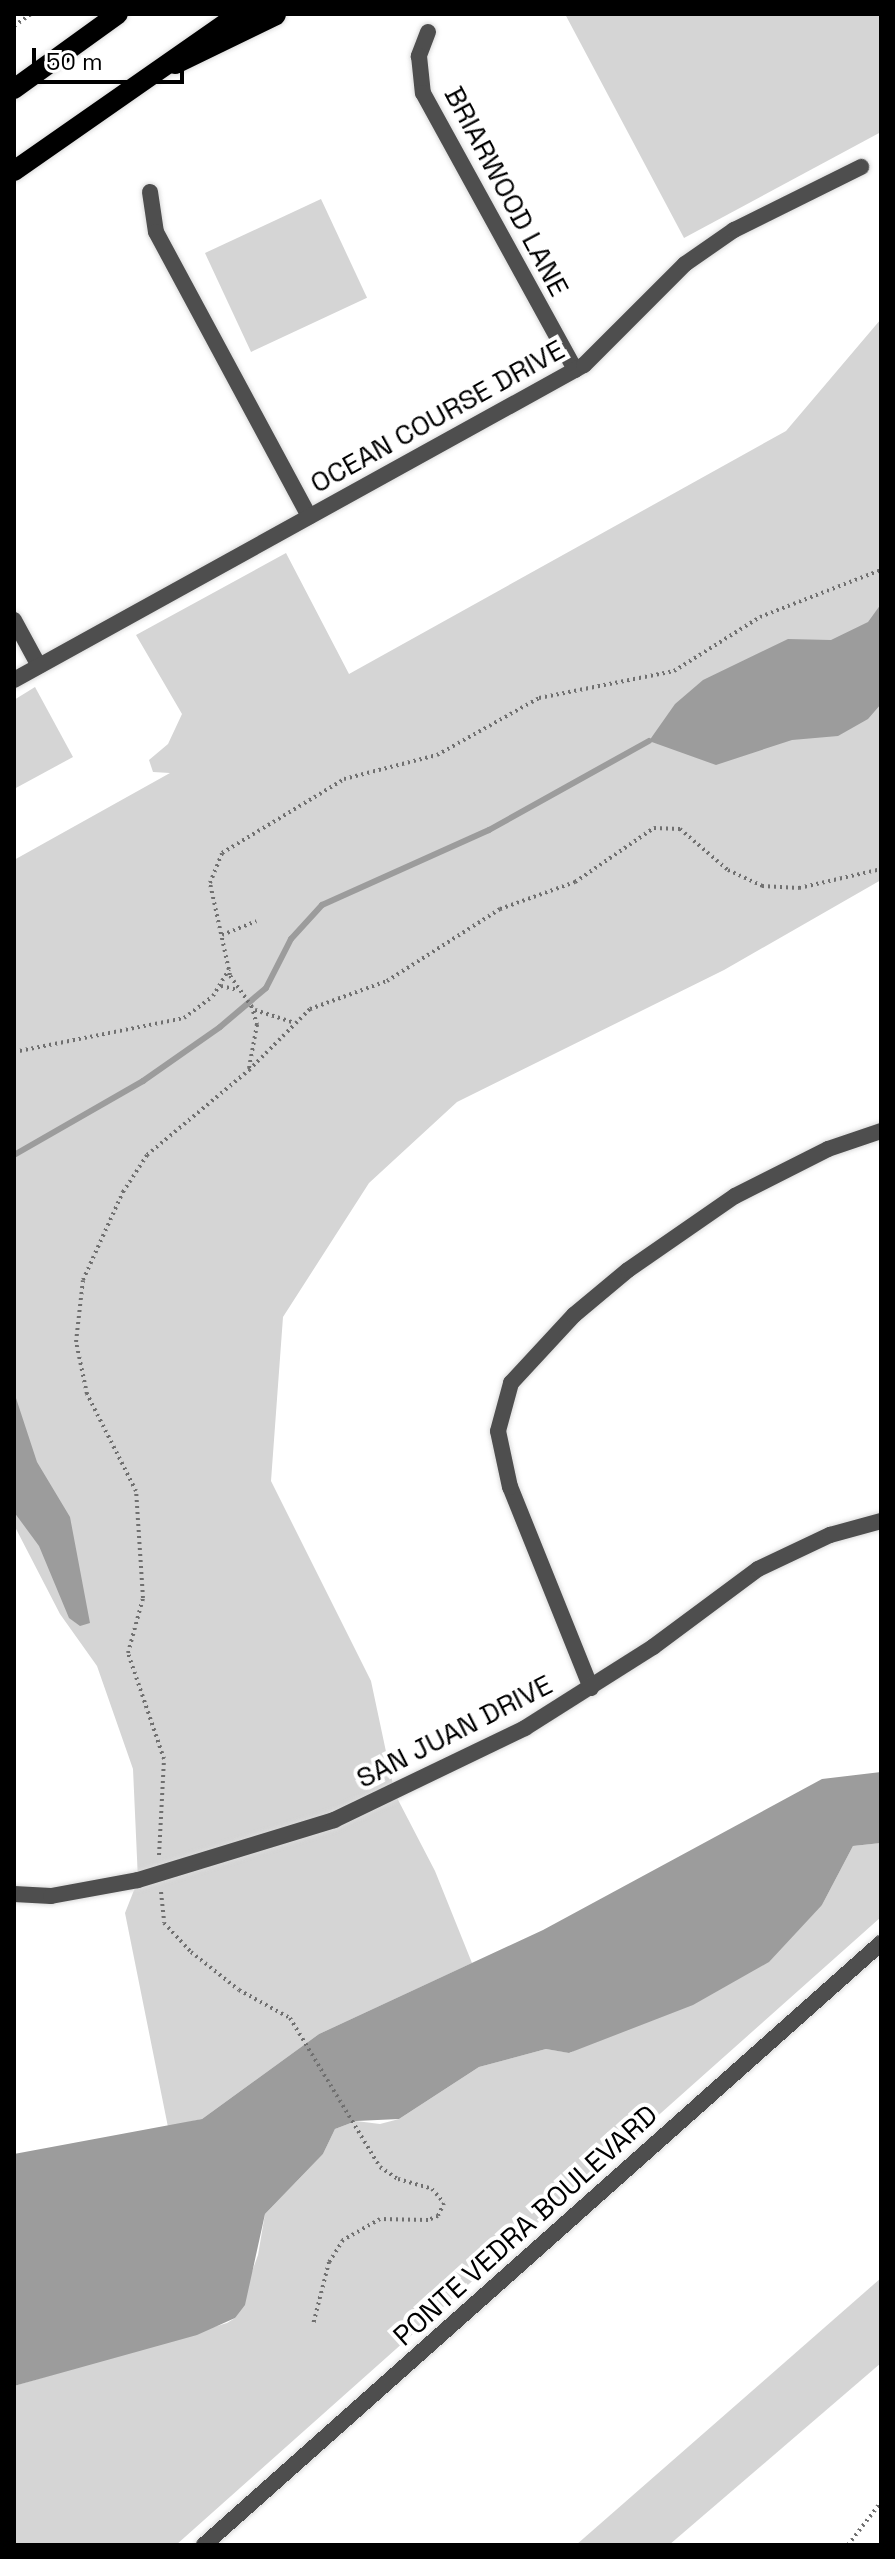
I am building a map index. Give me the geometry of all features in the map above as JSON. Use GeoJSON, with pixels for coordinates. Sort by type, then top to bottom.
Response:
{"type":"FeatureCollection","features":[{"type":"Feature","properties":{"kind":"highway"},"geometry":{"type":"LineString","coordinates":[[175,62],[274,14]]}},
{"type":"Feature","properties":{"kind":"main road"},"geometry":{"type":"LineString","coordinates":[[14,89],[118,14]]}},
{"type":"Feature","properties":{"kind":"main road"},"geometry":{"type":"LineString","coordinates":[[14,171],[175,62],[239,14]]}},
{"type":"Feature","properties":{"kind":"street","name":"BRIARWOOD LANE"},"geometry":{"type":"LineString","coordinates":[[428,32],[419,56],[423,93],[575,370]]}},
{"type":"Feature","properties":{"kind":"street","name":"OCEAN COURSE DRIVE"},"geometry":{"type":"LineString","coordinates":[[14,680],[575,370],[601,353],[685,264],[734,230],[861,167]]}},
{"type":"Feature","properties":{"kind":"street"},"geometry":{"type":"LineString","coordinates":[[150,192],[156,232],[309,516]]}},
{"type":"Feature","properties":{"kind":"street"},"geometry":{"type":"LineString","coordinates":[[14,620],[39,666]]}},
{"type":"Feature","properties":{"kind":"street"},"geometry":{"type":"LineString","coordinates":[[591,1688],[510,1487],[498,1431],[511,1383],[574,1315],[628,1270],[735,1196],[828,1149],[881,1131]]}},
{"type":"Feature","properties":{"kind":"street","name":"SAN JUAN DRIVE"},"geometry":{"type":"LineString","coordinates":[[14,1894],[51,1896],[159,1875],[346,1815],[451,1768],[591,1688],[758,1569],[830,1535],[881,1521]]}},
{"type":"Feature","properties":{"kind":"street","name":"PONTE VEDRA BOULEVARD"},"geometry":{"type":"LineString","coordinates":[[204,2545],[881,1943]]}},
{"type":"Feature","properties":{"kind":"path"},"geometry":{"type":"LineString","coordinates":[[14,26],[31,14]]}},
{"type":"Feature","properties":{"kind":"path"},"geometry":{"type":"LineString","coordinates":[[249,1070],[257,1025],[253,1008],[229,969],[210,883],[213,866],[222,853],[311,795],[363,773],[437,755],[539,698],[674,671],[760,617],[881,570]]}},
{"type":"Feature","properties":{"kind":"path"},"geometry":{"type":"LineString","coordinates":[[313,2325],[329,2262],[343,2240],[368,2223],[416,2222],[443,2209],[440,2195],[387,2173],[359,2138],[290,2018],[239,1990],[191,1952],[164,1923],[159,1875],[164,1759],[128,1653],[143,1598],[136,1491],[87,1394],[76,1342],[76,1306],[99,1239],[147,1155],[249,1070],[293,1022],[310,1009],[387,981],[500,909],[575,882],[654,828],[680,829],[728,870],[762,886],[799,888],[881,869]]}},
{"type":"Feature","properties":{"kind":"path"},"geometry":{"type":"LineString","coordinates":[[222,935],[256,921]]}},
{"type":"Feature","properties":{"kind":"path"},"geometry":{"type":"LineString","coordinates":[[14,1052],[184,1018],[221,986],[229,969]]}},
{"type":"Feature","properties":{"kind":"path"},"geometry":{"type":"LineString","coordinates":[[221,986],[240,991]]}},
{"type":"Feature","properties":{"kind":"path"},"geometry":{"type":"LineString","coordinates":[[253,1008],[293,1022]]}},
{"type":"Feature","properties":{"kind":"path"},"geometry":{"type":"LineString","coordinates":[[848,2545],[881,2502]]}},
{"type":"Feature","properties":{"kind":"shaded area"},"geometry":{"type":"Polygon","coordinates":[[[565,14],[881,14],[881,132],[684,238],[565,14]]]}},
{"type":"Feature","properties":{"kind":"shaded area"},"geometry":{"type":"Polygon","coordinates":[[[321,199],[367,298],[251,352],[205,253],[321,199]]]}},
{"type":"Feature","properties":{"kind":"shaded area"},"geometry":{"type":"Polygon","coordinates":[[[881,319],[881,880],[724,970],[457,1102],[369,1183],[283,1317],[271,1481],[371,1681],[395,1794],[435,1871],[472,1963],[319,2034],[202,2119],[168,2127],[125,1913],[138,1880],[133,1769],[97,1666],[60,1614],[14,1525],[14,860],[170,773],[153,772],[149,760],[168,744],[182,714],[136,635],[286,553],[349,674],[786,431],[881,319]]]}},
{"type":"Feature","properties":{"kind":"shaded area"},"geometry":{"type":"Polygon","coordinates":[[[881,604],[881,704],[868,719],[838,736],[792,740],[716,765],[649,741],[675,704],[703,680],[788,639],[831,640],[868,622],[881,604]]]}},
{"type":"Feature","properties":{"kind":"shaded area"},"geometry":{"type":"Polygon","coordinates":[[[35,687],[73,757],[14,789],[14,700],[35,687]]]}},
{"type":"Feature","properties":{"kind":"shaded area"},"geometry":{"type":"Polygon","coordinates":[[[14,1392],[37,1462],[70,1517],[90,1623],[80,1626],[69,1618],[39,1546],[14,1512],[14,1392]]]}},
{"type":"Feature","properties":{"kind":"shaded area"},"geometry":{"type":"Polygon","coordinates":[[[881,1772],[881,1843],[853,1846],[822,1905],[769,1962],[693,2005],[569,2053],[546,2049],[479,2067],[399,2119],[356,2121],[335,2129],[323,2154],[265,2214],[245,2305],[235,2318],[197,2335],[14,2386],[14,2154],[202,2119],[319,2034],[543,1930],[822,1779],[881,1772]]]}},
{"type":"Feature","properties":{"kind":"shaded area"},"geometry":{"type":"Polygon","coordinates":[[[881,1843],[881,1917],[176,2545],[14,2545],[14,2386],[227,2323],[235,2318],[258,2255],[265,2214],[323,2154],[335,2129],[356,2121],[380,2124],[399,2119],[479,2067],[546,2049],[570,2053],[822,1905],[853,1846],[881,1843]]]}},
{"type":"Feature","properties":{"kind":"shaded area"},"geometry":{"type":"Polygon","coordinates":[[[881,2278],[881,2363],[669,2545],[576,2545],[881,2278]]]}},
{"type":"Feature","properties":{"kind":"waterway"},"geometry":{"type":"LineString","coordinates":[[14,1155],[143,1081],[220,1027],[266,988],[291,939],[322,905],[489,830],[649,741]]}}]}
